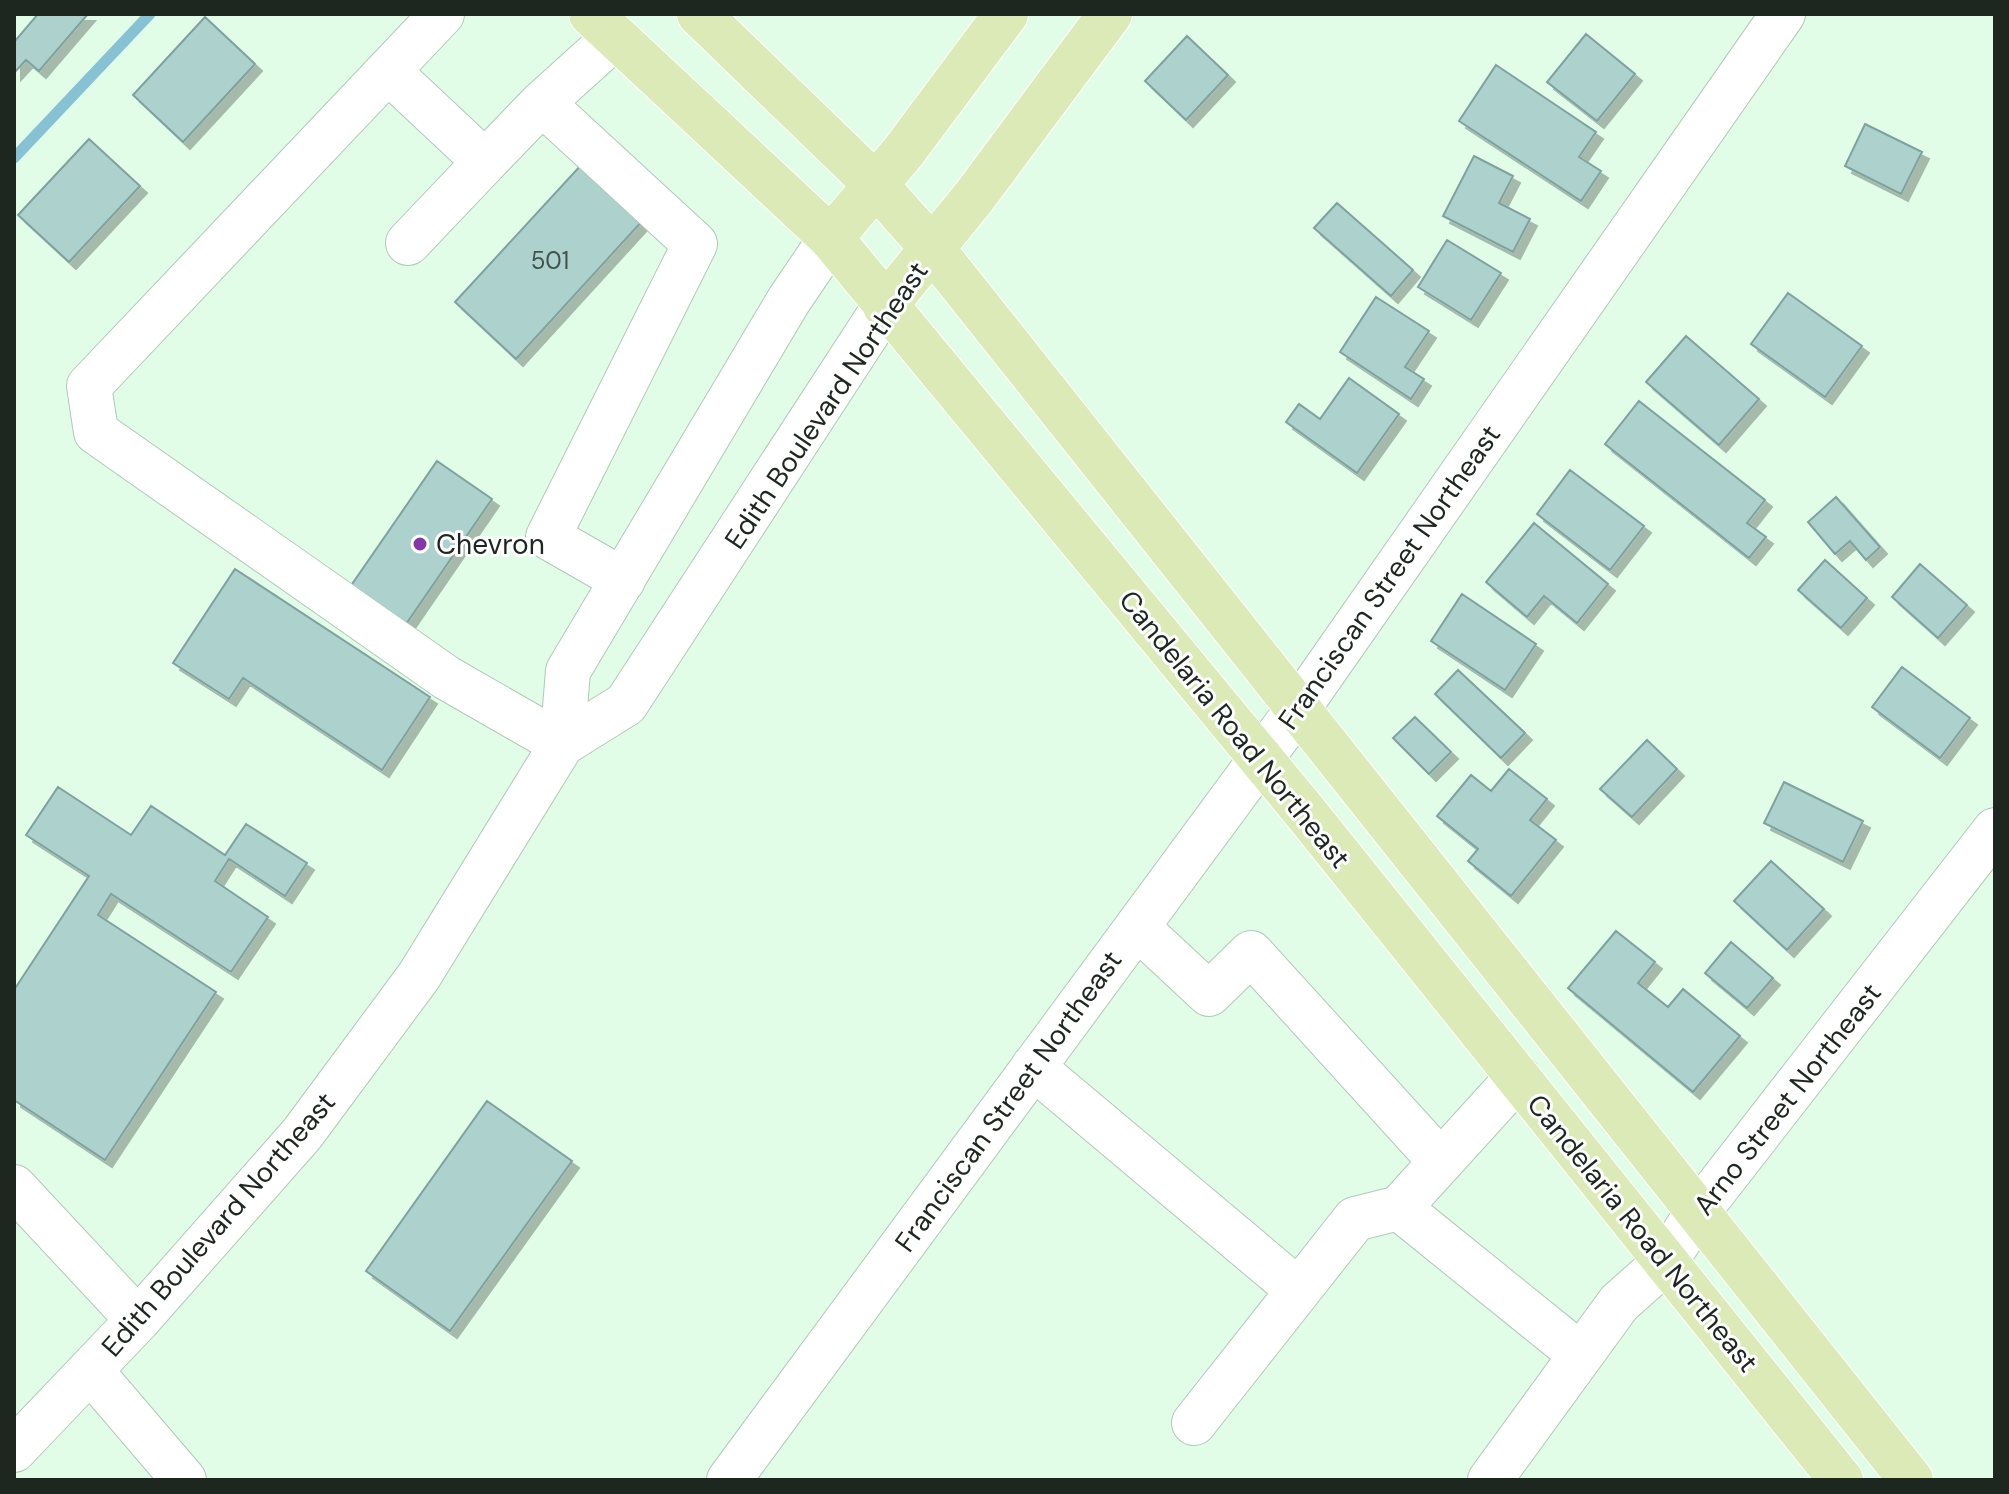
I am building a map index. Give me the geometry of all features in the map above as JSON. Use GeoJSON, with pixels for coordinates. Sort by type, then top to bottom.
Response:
{"type":"FeatureCollection","features":[{"type":"Feature","properties":{"kind":"main road","name":"Candelaria Road Northeast"},"geometry":{"type":"LineString","coordinates":[[699,14],[877,186],[932,248],[1911,1480]]}},
{"type":"Feature","properties":{"kind":"main road","name":"Edith Boulevard Northeast"},"geometry":{"type":"LineString","coordinates":[[831,238],[877,186],[1006,14]]}},
{"type":"Feature","properties":{"kind":"main road","name":"Edith Boulevard Northeast"},"geometry":{"type":"LineString","coordinates":[[885,306],[1110,14]]}},
{"type":"Feature","properties":{"kind":"main road","name":"Candelaria Road Northeast"},"geometry":{"type":"LineString","coordinates":[[603,25],[831,238],[1260,759],[1841,1480]]}},
{"type":"Feature","properties":{"kind":"street"},"geometry":{"type":"LineString","coordinates":[[442,14],[89,386],[96,432],[447,678],[562,744]]}},
{"type":"Feature","properties":{"kind":"street","name":"Franciscan Street Northeast"},"geometry":{"type":"LineString","coordinates":[[729,1480],[1297,710],[1783,14]]}},
{"type":"Feature","properties":{"kind":"street"},"geometry":{"type":"LineString","coordinates":[[408,243],[542,103],[603,25]]}},
{"type":"Feature","properties":{"kind":"street"},"geometry":{"type":"LineString","coordinates":[[388,71],[485,162]]}},
{"type":"Feature","properties":{"kind":"street"},"geometry":{"type":"LineString","coordinates":[[542,103],[695,244],[548,537],[623,580]]}},
{"type":"Feature","properties":{"kind":"street","name":"Edith Boulevard Northeast"},"geometry":{"type":"LineString","coordinates":[[562,744],[568,671],[789,300],[831,238]]}},
{"type":"Feature","properties":{"kind":"street","name":"Edith Boulevard Northeast"},"geometry":{"type":"LineString","coordinates":[[14,1450],[138,1320],[302,1134],[419,976],[562,744],[626,704],[885,306]]}},
{"type":"Feature","properties":{"kind":"street","name":"Arno Street Northeast"},"geometry":{"type":"LineString","coordinates":[[1490,1480],[1619,1303],[1665,1262],[1697,1213],[1995,830]]}},
{"type":"Feature","properties":{"kind":"street"},"geometry":{"type":"LineString","coordinates":[[1137,927],[1209,994],[1251,953],[1440,1161]]}},
{"type":"Feature","properties":{"kind":"street"},"geometry":{"type":"LineString","coordinates":[[1033,1067],[1298,1290]]}},
{"type":"Feature","properties":{"kind":"street"},"geometry":{"type":"LineString","coordinates":[[1194,1423],[1355,1219],[1399,1208],[1518,1077]]}},
{"type":"Feature","properties":{"kind":"street"},"geometry":{"type":"LineString","coordinates":[[14,1187],[138,1320]]}},
{"type":"Feature","properties":{"kind":"street"},"geometry":{"type":"LineString","coordinates":[[1399,1208],[1581,1355]]}},
{"type":"Feature","properties":{"kind":"street"},"geometry":{"type":"LineString","coordinates":[[90,1370],[184,1480]]}},
{"type":"Feature","properties":{"kind":"building"},"geometry":{"type":"Polygon","coordinates":[[[38,14],[88,14],[39,71],[26,60],[14,73],[14,42],[38,14]]]}},
{"type":"Feature","properties":{"kind":"building"},"geometry":{"type":"Polygon","coordinates":[[[205,17],[255,64],[183,142],[133,95],[205,17]]]}},
{"type":"Feature","properties":{"kind":"building"},"geometry":{"type":"Polygon","coordinates":[[[1586,34],[1635,74],[1597,121],[1547,82],[1586,34]]]}},
{"type":"Feature","properties":{"kind":"building"},"geometry":{"type":"Polygon","coordinates":[[[1187,36],[1228,75],[1186,120],[1145,81],[1187,36]]]}},
{"type":"Feature","properties":{"kind":"building"},"geometry":{"type":"Polygon","coordinates":[[[1496,65],[1596,132],[1579,157],[1601,171],[1581,201],[1459,121],[1496,65]]]}},
{"type":"Feature","properties":{"kind":"building"},"geometry":{"type":"Polygon","coordinates":[[[1865,124],[1922,152],[1901,194],[1845,166],[1865,124]]]}},
{"type":"Feature","properties":{"kind":"building"},"geometry":{"type":"Polygon","coordinates":[[[89,139],[140,186],[69,262],[18,215],[89,139]]]}},
{"type":"Feature","properties":{"kind":"building"},"geometry":{"type":"Polygon","coordinates":[[[1474,156],[1513,176],[1499,203],[1530,219],[1513,252],[1443,216],[1474,156]]]}},
{"type":"Feature","properties":{"kind":"building"},"geometry":{"type":"Polygon","coordinates":[[[583,163],[644,219],[516,359],[455,302],[583,163]]]}},
{"type":"Feature","properties":{"kind":"building"},"geometry":{"type":"Polygon","coordinates":[[[1337,203],[1413,270],[1391,296],[1314,228],[1337,203]]]}},
{"type":"Feature","properties":{"kind":"building"},"geometry":{"type":"Polygon","coordinates":[[[1447,240],[1501,273],[1471,320],[1418,287],[1447,240]]]}},
{"type":"Feature","properties":{"kind":"building"},"geometry":{"type":"Polygon","coordinates":[[[1788,293],[1862,346],[1825,397],[1751,344],[1788,293]]]}},
{"type":"Feature","properties":{"kind":"building"},"geometry":{"type":"Polygon","coordinates":[[[1376,297],[1429,331],[1405,367],[1424,379],[1411,399],[1340,352],[1376,297]]]}},
{"type":"Feature","properties":{"kind":"building"},"geometry":{"type":"Polygon","coordinates":[[[1686,336],[1759,399],[1719,445],[1646,382],[1686,336]]]}},
{"type":"Feature","properties":{"kind":"building"},"geometry":{"type":"Polygon","coordinates":[[[1349,378],[1399,414],[1357,473],[1286,422],[1299,404],[1320,419],[1349,378]]]}},
{"type":"Feature","properties":{"kind":"building"},"geometry":{"type":"Polygon","coordinates":[[[1639,401],[1765,500],[1747,523],[1766,537],[1749,558],[1605,444],[1639,401]]]}},
{"type":"Feature","properties":{"kind":"building","name":"Chevron"},"geometry":{"type":"Polygon","coordinates":[[[437,461],[492,499],[404,627],[348,590],[437,461]]]}},
{"type":"Feature","properties":{"kind":"building"},"geometry":{"type":"Polygon","coordinates":[[[1570,470],[1644,526],[1610,570],[1537,514],[1570,470]]]}},
{"type":"Feature","properties":{"kind":"building"},"geometry":{"type":"Polygon","coordinates":[[[1836,497],[1880,547],[1866,560],[1850,541],[1835,554],[1808,522],[1836,497]]]}},
{"type":"Feature","properties":{"kind":"building"},"geometry":{"type":"Polygon","coordinates":[[[1534,523],[1608,584],[1577,623],[1544,596],[1527,617],[1486,582],[1534,523]]]}},
{"type":"Feature","properties":{"kind":"building"},"geometry":{"type":"Polygon","coordinates":[[[1825,560],[1867,598],[1841,628],[1798,590],[1825,560]]]}},
{"type":"Feature","properties":{"kind":"building"},"geometry":{"type":"Polygon","coordinates":[[[1920,564],[1967,605],[1938,638],[1892,597],[1920,564]]]}},
{"type":"Feature","properties":{"kind":"building"},"geometry":{"type":"Polygon","coordinates":[[[235,569],[430,697],[382,770],[243,678],[229,699],[173,663],[235,569]]]}},
{"type":"Feature","properties":{"kind":"building"},"geometry":{"type":"Polygon","coordinates":[[[1462,594],[1536,644],[1505,690],[1431,641],[1462,594]]]}},
{"type":"Feature","properties":{"kind":"building"},"geometry":{"type":"Polygon","coordinates":[[[1902,667],[1970,718],[1940,758],[1872,707],[1902,667]]]}},
{"type":"Feature","properties":{"kind":"building"},"geometry":{"type":"Polygon","coordinates":[[[1458,670],[1525,733],[1501,758],[1435,694],[1458,670]]]}},
{"type":"Feature","properties":{"kind":"building"},"geometry":{"type":"Polygon","coordinates":[[[1415,717],[1451,752],[1429,774],[1393,738],[1415,717]]]}},
{"type":"Feature","properties":{"kind":"building"},"geometry":{"type":"Polygon","coordinates":[[[1647,740],[1677,769],[1632,817],[1600,789],[1647,740]]]}},
{"type":"Feature","properties":{"kind":"building"},"geometry":{"type":"Polygon","coordinates":[[[1509,769],[1547,799],[1530,820],[1556,840],[1511,896],[1468,861],[1478,849],[1437,816],[1471,775],[1491,791],[1509,769]]]}},
{"type":"Feature","properties":{"kind":"building"},"geometry":{"type":"Polygon","coordinates":[[[1784,782],[1863,821],[1843,862],[1764,823],[1784,782]]]}},
{"type":"Feature","properties":{"kind":"building"},"geometry":{"type":"Polygon","coordinates":[[[58,787],[131,835],[151,806],[225,855],[246,824],[307,863],[285,896],[229,859],[215,881],[268,917],[231,972],[111,894],[98,915],[216,992],[105,1160],[14,1100],[14,990],[89,876],[26,835],[58,787]]]}},
{"type":"Feature","properties":{"kind":"building"},"geometry":{"type":"Polygon","coordinates":[[[1771,861],[1824,909],[1787,950],[1734,901],[1771,861]]]}},
{"type":"Feature","properties":{"kind":"building"},"geometry":{"type":"Polygon","coordinates":[[[1616,931],[1655,962],[1638,983],[1668,1007],[1683,989],[1740,1036],[1693,1092],[1568,988],[1616,931]]]}},
{"type":"Feature","properties":{"kind":"building"},"geometry":{"type":"Polygon","coordinates":[[[1731,942],[1773,978],[1747,1008],[1705,973],[1731,942]]]}},
{"type":"Feature","properties":{"kind":"building"},"geometry":{"type":"Polygon","coordinates":[[[487,1101],[572,1161],[450,1331],[366,1271],[487,1101]]]}},
{"type":"Feature","properties":{"kind":"waterway"},"geometry":{"type":"LineString","coordinates":[[14,158],[150,14]]}},
{"type":"Feature","properties":{"kind":"place","name":"Chevron"},"geometry":{"type":"Point","coordinates":[420,544]}}]}
